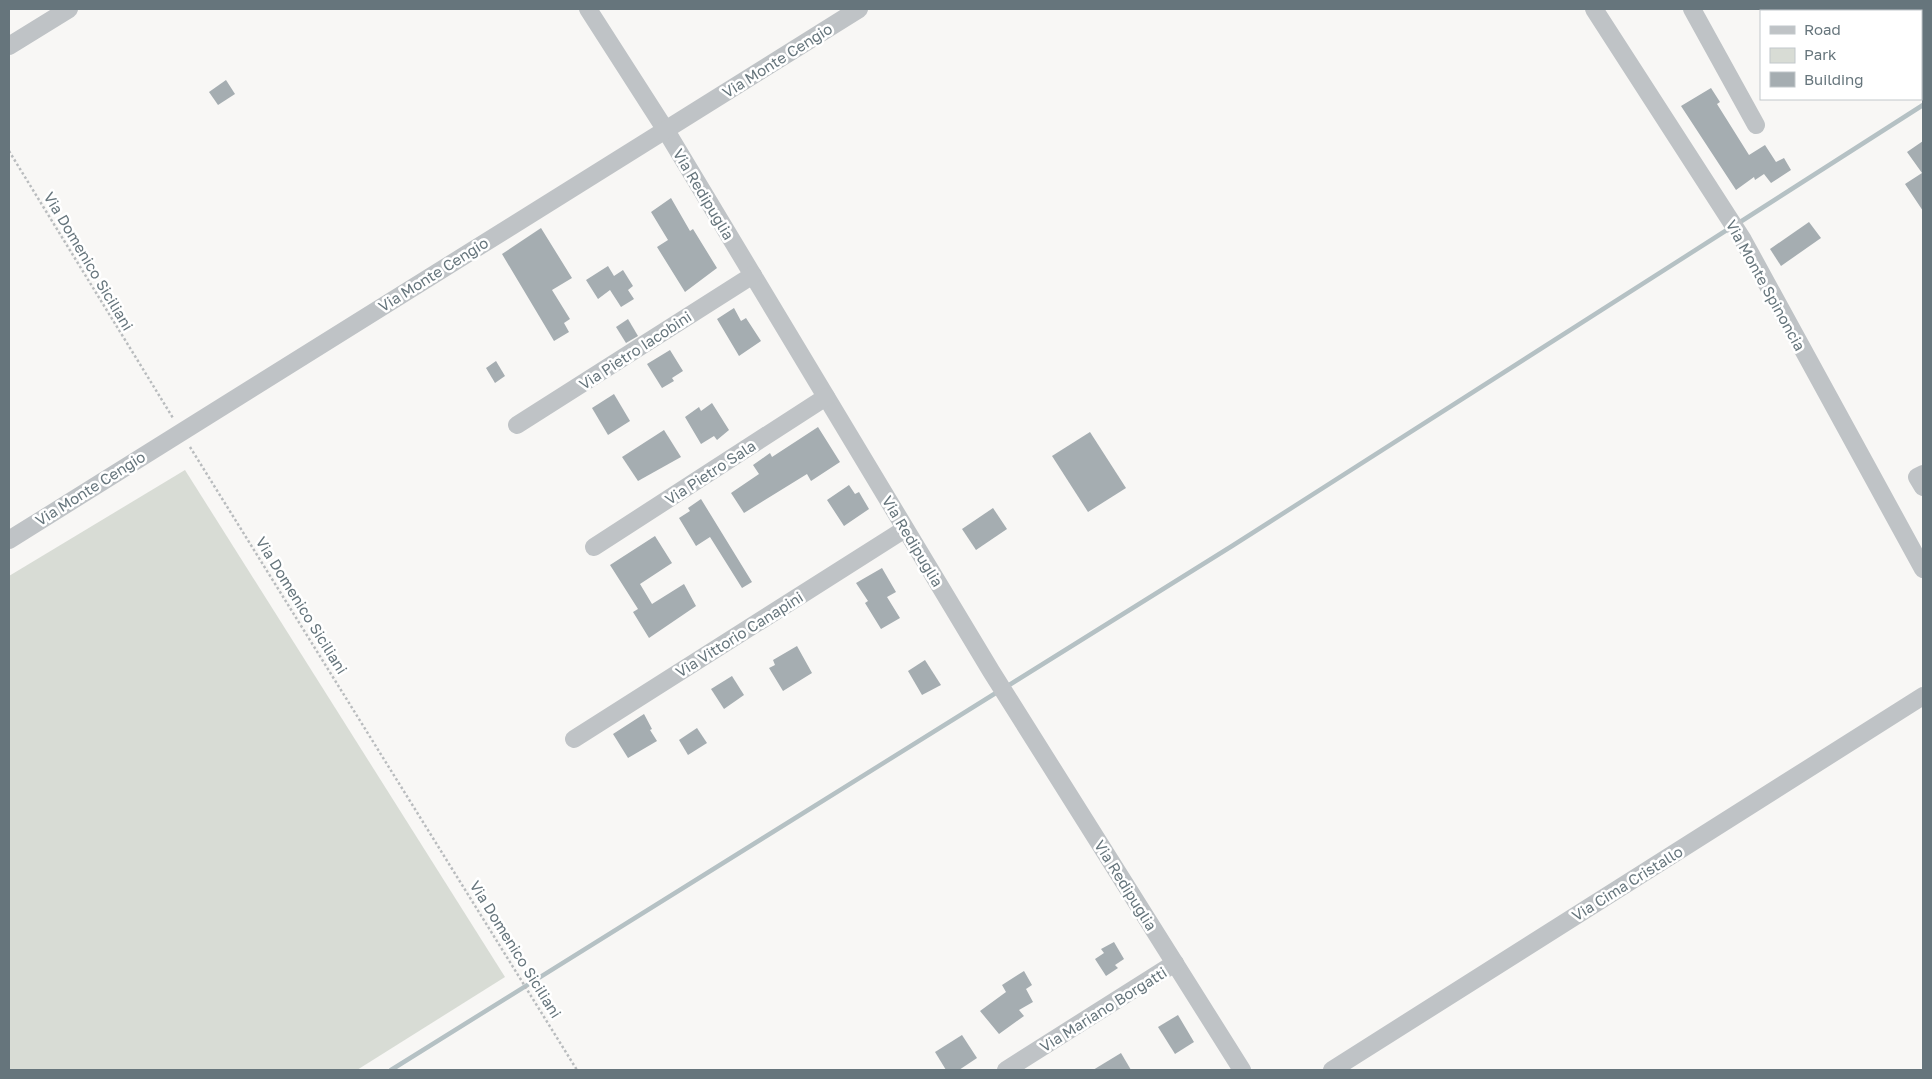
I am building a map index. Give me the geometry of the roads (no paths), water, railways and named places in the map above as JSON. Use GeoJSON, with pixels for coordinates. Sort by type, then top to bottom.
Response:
{"type":"FeatureCollection","features":[{"type":"Feature","properties":{"kind":"street"},"geometry":{"type":"LineString","coordinates":[[9,46],[69,9]]}},
{"type":"Feature","properties":{"kind":"street","name":"Via Redipuglia"},"geometry":{"type":"LineString","coordinates":[[588,9],[665,130],[991,671],[1242,1070]]}},
{"type":"Feature","properties":{"kind":"street","name":"Via Monte Cengio"},"geometry":{"type":"LineString","coordinates":[[9,540],[180,431],[859,9]]}},
{"type":"Feature","properties":{"kind":"street","name":"Via Monte Spinoncia"},"geometry":{"type":"LineString","coordinates":[[1594,9],[1743,240],[1923,570]]}},
{"type":"Feature","properties":{"kind":"street"},"geometry":{"type":"LineString","coordinates":[[1692,9],[1756,125]]}},
{"type":"Feature","properties":{"kind":"street","name":"Via Pietro Iacobini"},"geometry":{"type":"LineString","coordinates":[[518,426],[753,275]]}},
{"type":"Feature","properties":{"kind":"street","name":"Via Pietro Sala"},"geometry":{"type":"LineString","coordinates":[[594,547],[826,397]]}},
{"type":"Feature","properties":{"kind":"street"},"geometry":{"type":"LineString","coordinates":[[1923,474],[1918,478],[1923,487]]}},
{"type":"Feature","properties":{"kind":"street","name":"Via Vittorio Canapini"},"geometry":{"type":"LineString","coordinates":[[574,739],[905,529]]}},
{"type":"Feature","properties":{"kind":"street","name":"Via Cima Cristallo"},"geometry":{"type":"LineString","coordinates":[[1332,1070],[1923,696]]}},
{"type":"Feature","properties":{"kind":"street","name":"Via Mariano Borgatti"},"geometry":{"type":"LineString","coordinates":[[1006,1070],[1175,963]]}},
{"type":"Feature","properties":{"kind":"waterway"},"geometry":{"type":"LineString","coordinates":[[1737,224],[1923,105]]}},
{"type":"Feature","properties":{"kind":"waterway"},"geometry":{"type":"LineString","coordinates":[[1006,687],[1232,546],[1730,228]]}},
{"type":"Feature","properties":{"kind":"waterway"},"geometry":{"type":"LineString","coordinates":[[391,1070],[999,691]]}}]}
